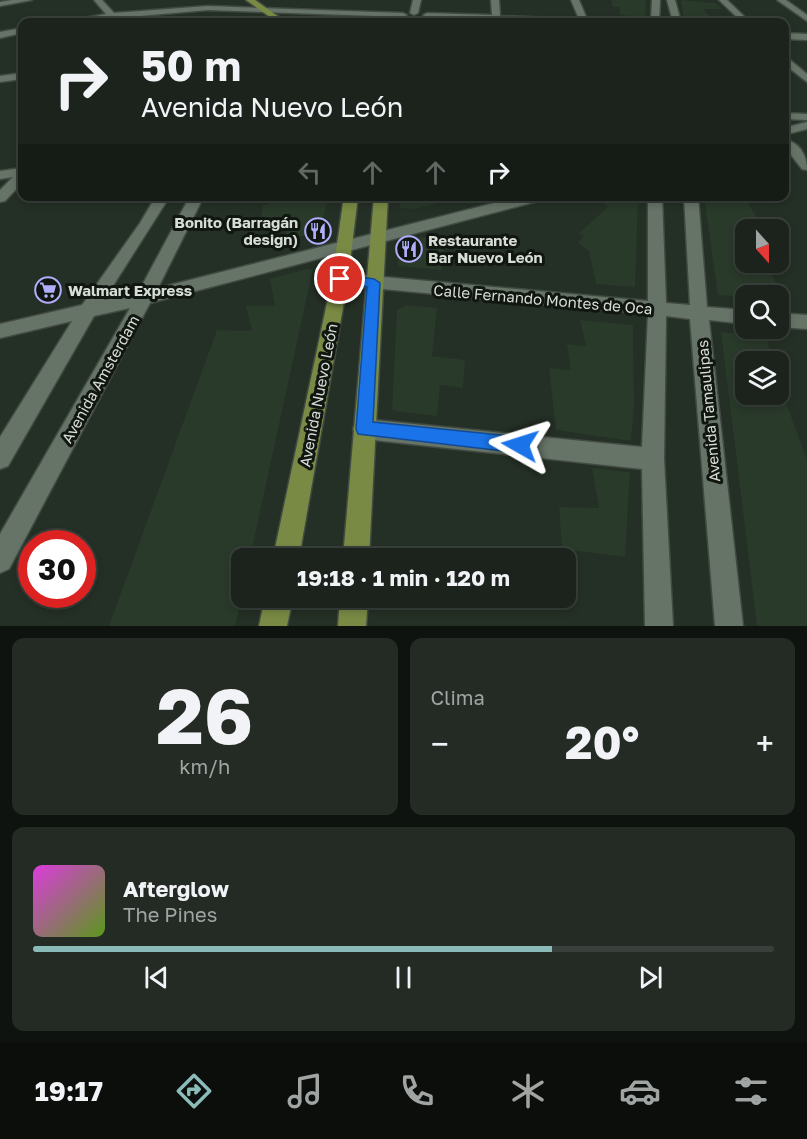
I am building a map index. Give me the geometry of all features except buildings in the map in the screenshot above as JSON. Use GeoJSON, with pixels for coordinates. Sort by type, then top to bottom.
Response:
{"type":"FeatureCollection","features":[{"type":"Feature","properties":{"kind":"main road"},"geometry":{"type":"LineString","coordinates":[[236,0],[272,18]]}},
{"type":"Feature","properties":{"kind":"main road"},"geometry":{"type":"LineString","coordinates":[[250,0],[257,12]]}},
{"type":"Feature","properties":{"kind":"main road","name":"Avenida Nuevo León"},"geometry":{"type":"LineString","coordinates":[[288,548],[340,279],[350,201]]}},
{"type":"Feature","properties":{"kind":"main road"},"geometry":{"type":"LineString","coordinates":[[357,548],[381,201]]}},
{"type":"Feature","properties":{"kind":"main road"},"geometry":{"type":"LineString","coordinates":[[273,626],[277,608]]}},
{"type":"Feature","properties":{"kind":"main road"},"geometry":{"type":"LineString","coordinates":[[352,626],[353,608]]}},
{"type":"Feature","properties":{"kind":"street"},"geometry":{"type":"LineString","coordinates":[[0,4],[28,0]]}},
{"type":"Feature","properties":{"kind":"street"},"geometry":{"type":"LineString","coordinates":[[98,0],[113,18]]}},
{"type":"Feature","properties":{"kind":"street"},"geometry":{"type":"LineString","coordinates":[[174,18],[200,0]]}},
{"type":"Feature","properties":{"kind":"street"},"geometry":{"type":"LineString","coordinates":[[313,16],[318,0]]}},
{"type":"Feature","properties":{"kind":"street"},"geometry":{"type":"LineString","coordinates":[[409,18],[414,13],[417,0]]}},
{"type":"Feature","properties":{"kind":"street"},"geometry":{"type":"LineString","coordinates":[[495,0],[497,18]]}},
{"type":"Feature","properties":{"kind":"street"},"geometry":{"type":"LineString","coordinates":[[575,0],[582,18]]}},
{"type":"Feature","properties":{"kind":"street"},"geometry":{"type":"LineString","coordinates":[[655,18],[656,0]]}},
{"type":"Feature","properties":{"kind":"street"},"geometry":{"type":"LineString","coordinates":[[671,0],[676,18]]}},
{"type":"Feature","properties":{"kind":"street"},"geometry":{"type":"LineString","coordinates":[[723,0],[742,18]]}},
{"type":"Feature","properties":{"kind":"street"},"geometry":{"type":"LineString","coordinates":[[781,0],[807,19]]}},
{"type":"Feature","properties":{"kind":"street"},"geometry":{"type":"LineString","coordinates":[[120,18],[189,6],[360,18]]}},
{"type":"Feature","properties":{"kind":"street"},"geometry":{"type":"LineString","coordinates":[[414,13],[420,18]]}},
{"type":"Feature","properties":{"kind":"street"},"geometry":{"type":"LineString","coordinates":[[789,31],[807,32]]}},
{"type":"Feature","properties":{"kind":"street"},"geometry":{"type":"LineString","coordinates":[[0,35],[18,32]]}},
{"type":"Feature","properties":{"kind":"street"},"geometry":{"type":"LineString","coordinates":[[789,36],[807,37]]}},
{"type":"Feature","properties":{"kind":"street"},"geometry":{"type":"LineString","coordinates":[[789,63],[807,79]]}},
{"type":"Feature","properties":{"kind":"street"},"geometry":{"type":"LineString","coordinates":[[0,79],[18,77]]}},
{"type":"Feature","properties":{"kind":"street"},"geometry":{"type":"LineString","coordinates":[[0,87],[18,85]]}},
{"type":"Feature","properties":{"kind":"street"},"geometry":{"type":"LineString","coordinates":[[789,116],[807,117]]}},
{"type":"Feature","properties":{"kind":"street"},"geometry":{"type":"LineString","coordinates":[[789,130],[807,125]]}},
{"type":"Feature","properties":{"kind":"street"},"geometry":{"type":"LineString","coordinates":[[789,146],[807,141]]}},
{"type":"Feature","properties":{"kind":"street"},"geometry":{"type":"LineString","coordinates":[[789,148],[807,166]]}},
{"type":"Feature","properties":{"kind":"street"},"geometry":{"type":"LineString","coordinates":[[0,198],[14,174]]}},
{"type":"Feature","properties":{"kind":"street"},"geometry":{"type":"LineString","coordinates":[[0,458],[88,311],[160,201]]}},
{"type":"Feature","properties":{"kind":"street","name":"Avenida Amsterdam"},"geometry":{"type":"LineString","coordinates":[[0,560],[144,298],[194,201]]}},
{"type":"Feature","properties":{"kind":"street"},"geometry":{"type":"LineString","coordinates":[[0,331],[144,298],[522,201]]}},
{"type":"Feature","properties":{"kind":"street"},"geometry":{"type":"LineString","coordinates":[[655,201],[657,309],[653,459],[659,626]]}},
{"type":"Feature","properties":{"kind":"street","name":"Avenida Tamaulipas"},"geometry":{"type":"LineString","coordinates":[[691,201],[699,313],[729,626]]}},
{"type":"Feature","properties":{"kind":"street","name":"Calle Fernando Montes de Oca"},"geometry":{"type":"LineString","coordinates":[[340,279],[735,316]]}},
{"type":"Feature","properties":{"kind":"street"},"geometry":{"type":"LineString","coordinates":[[789,321],[807,322]]}},
{"type":"Feature","properties":{"kind":"street"},"geometry":{"type":"LineString","coordinates":[[364,429],[653,459]]}},
{"type":"Feature","properties":{"kind":"shaded area"},"geometry":{"type":"Polygon","coordinates":[[[611,0],[646,0],[645,18],[620,15],[619,7],[613,7],[611,0]]]}},
{"type":"Feature","properties":{"kind":"shaded area"},"geometry":{"type":"Polygon","coordinates":[[[681,0],[715,3],[722,9],[703,9],[711,18],[683,18],[681,0]]]}},
{"type":"Feature","properties":{"kind":"shaded area"},"geometry":{"type":"Polygon","coordinates":[[[268,201],[327,201],[320,232],[289,240],[280,218],[261,217],[263,205],[267,205],[268,201]]]}},
{"type":"Feature","properties":{"kind":"shaded area"},"geometry":{"type":"Polygon","coordinates":[[[401,201],[445,201],[414,209],[400,208],[401,201]]]}},
{"type":"Feature","properties":{"kind":"shaded area"},"geometry":{"type":"Polygon","coordinates":[[[601,201],[638,201],[635,287],[596,284],[589,251],[578,243],[584,236],[579,233],[608,207],[601,201]]]}},
{"type":"Feature","properties":{"kind":"shaded area"},"geometry":{"type":"Polygon","coordinates":[[[705,201],[746,201],[758,219],[735,219],[735,273],[771,273],[777,285],[735,285],[735,296],[718,295],[705,201]]]}},
{"type":"Feature","properties":{"kind":"shaded area"},"geometry":{"type":"Polygon","coordinates":[[[432,235],[444,251],[441,270],[398,266],[400,243],[432,235]]]}},
{"type":"Feature","properties":{"kind":"shaded area"},"geometry":{"type":"Polygon","coordinates":[[[313,269],[252,548],[231,548],[231,608],[239,608],[235,626],[109,626],[217,330],[252,331],[246,306],[275,306],[270,279],[313,269]]]}},
{"type":"Feature","properties":{"kind":"shaded area"},"geometry":{"type":"Polygon","coordinates":[[[406,305],[437,308],[432,356],[465,360],[463,388],[440,385],[437,416],[392,409],[397,310],[406,305]]]}},
{"type":"Feature","properties":{"kind":"shaded area"},"geometry":{"type":"Polygon","coordinates":[[[580,320],[633,325],[634,406],[631,441],[556,430],[549,368],[571,370],[567,344],[586,346],[580,320]]]}},
{"type":"Feature","properties":{"kind":"shaded area"},"geometry":{"type":"Polygon","coordinates":[[[721,332],[735,333],[735,339],[767,339],[770,351],[735,351],[735,405],[787,405],[807,459],[807,626],[757,626],[721,332]]]}},
{"type":"Feature","properties":{"kind":"shaded area"},"geometry":{"type":"Polygon","coordinates":[[[592,468],[630,472],[625,557],[576,551],[576,548],[562,548],[559,507],[599,508],[592,468]]]}},
{"type":"Feature","properties":{"kind":"place","name":"Bonito (Barragán design)"},"geometry":{"type":"Point","coordinates":[318,231]}},
{"type":"Feature","properties":{"kind":"place","name":"Restaurante Bar Nuevo León"},"geometry":{"type":"Point","coordinates":[409,249]}},
{"type":"Feature","properties":{"kind":"place","name":"Walmart Express"},"geometry":{"type":"Point","coordinates":[48,290]}},
{"type":"Feature","properties":{"kind":"route"},"geometry":{"type":"LineString","coordinates":[[340,279],[374,283],[364,429],[520,445]]}}]}
